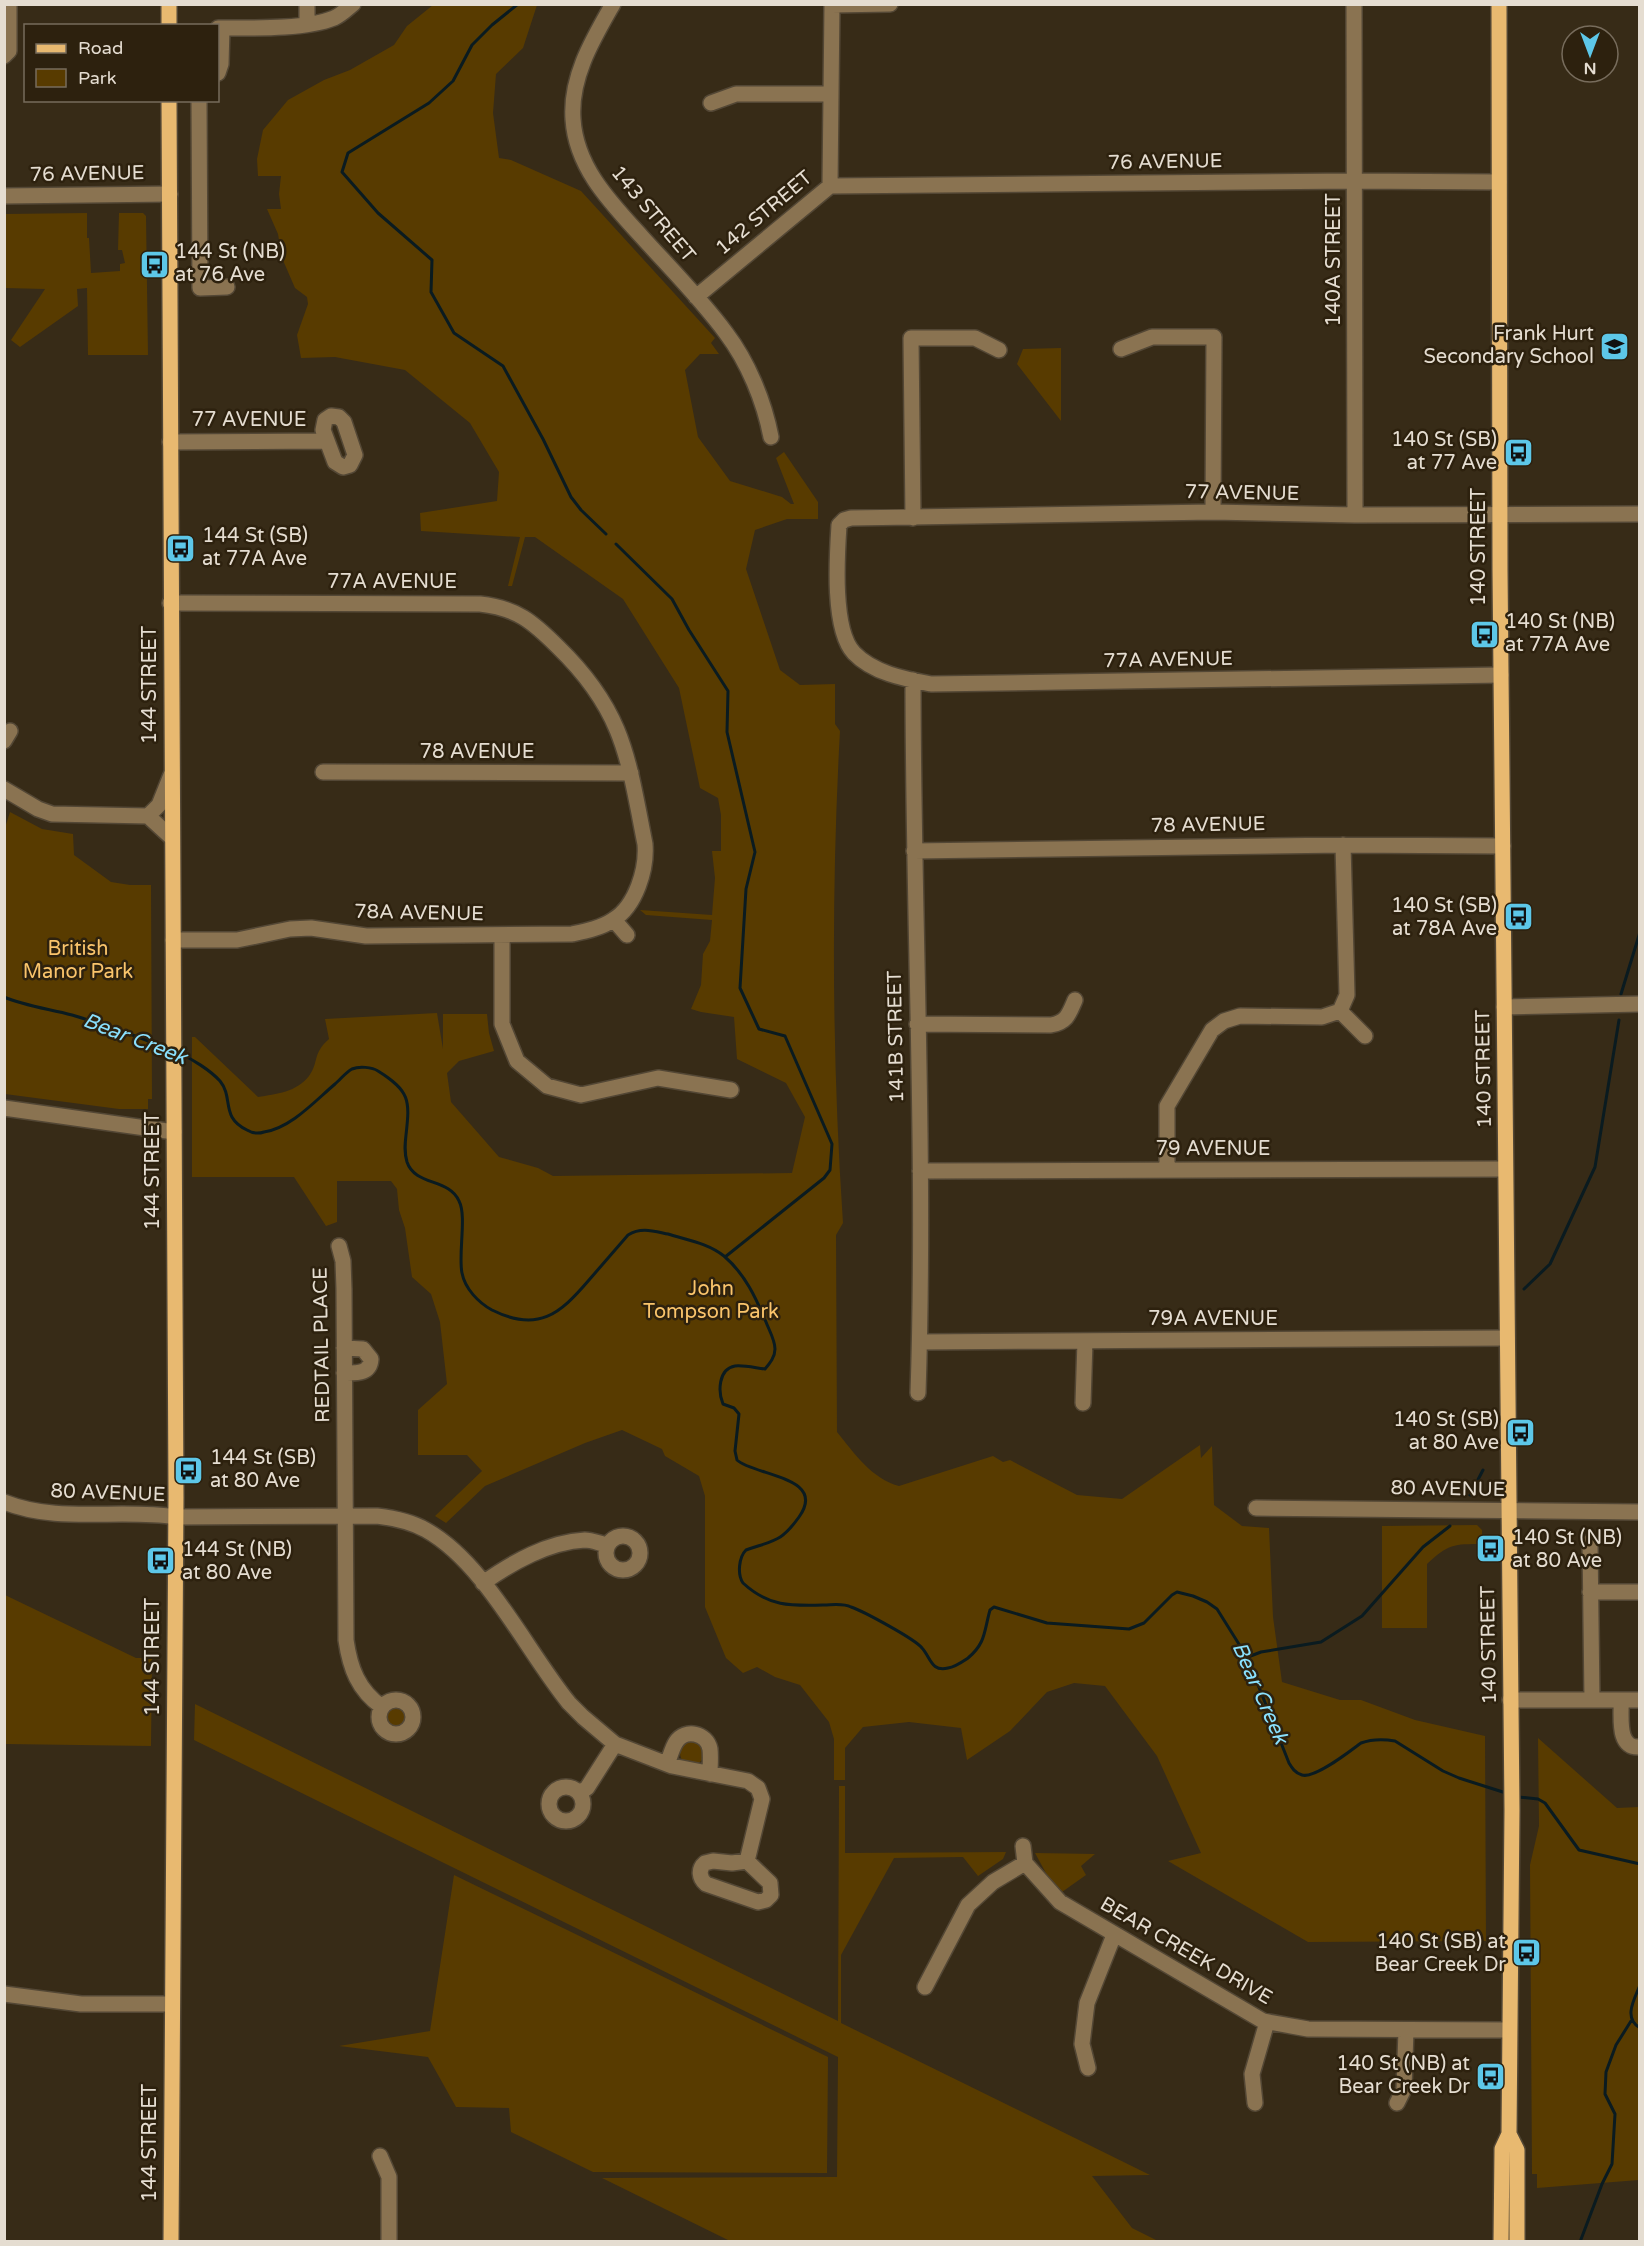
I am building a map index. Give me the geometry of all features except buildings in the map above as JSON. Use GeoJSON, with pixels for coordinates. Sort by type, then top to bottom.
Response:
{"type":"FeatureCollection","features":[{"type":"Feature","properties":{"kind":"main road"},"geometry":{"type":"LineString","coordinates":[[169,4],[169,24]]}},
{"type":"Feature","properties":{"kind":"main road","name":"140 STREET"},"geometry":{"type":"LineString","coordinates":[[1499,4],[1501,675],[1512,1777],[1508,2031],[1509,2134],[1502,2149],[1501,2241]]}},
{"type":"Feature","properties":{"kind":"main road","name":"144 STREET"},"geometry":{"type":"LineString","coordinates":[[169,102],[176,1517],[171,2241]]}},
{"type":"Feature","properties":{"kind":"main road","name":"140 STREET"},"geometry":{"type":"LineString","coordinates":[[1509,2134],[1517,2150],[1517,2241]]}},
{"type":"Feature","properties":{"kind":"street"},"geometry":{"type":"LineString","coordinates":[[5,55],[9,51],[9,4]]}},
{"type":"Feature","properties":{"kind":"street"},"geometry":{"type":"LineString","coordinates":[[307,4],[307,24]]}},
{"type":"Feature","properties":{"kind":"street"},"geometry":{"type":"LineString","coordinates":[[219,70],[221,64],[220,28],[307,24],[337,17],[353,4]]}},
{"type":"Feature","properties":{"kind":"street","name":"143 STREET"},"geometry":{"type":"LineString","coordinates":[[613,4],[586,50],[576,90],[573,118],[580,154],[601,193],[726,333],[738,352],[767,417],[771,437]]}},
{"type":"Feature","properties":{"kind":"street"},"geometry":{"type":"LineString","coordinates":[[832,5],[890,4]]}},
{"type":"Feature","properties":{"kind":"street","name":"140A STREET"},"geometry":{"type":"LineString","coordinates":[[1354,4],[1355,515]]}},
{"type":"Feature","properties":{"kind":"street","name":"142 STREET"},"geometry":{"type":"LineString","coordinates":[[696,297],[830,186],[832,5]]}},
{"type":"Feature","properties":{"kind":"street"},"geometry":{"type":"LineString","coordinates":[[711,103],[736,94],[831,94]]}},
{"type":"Feature","properties":{"kind":"street"},"geometry":{"type":"LineString","coordinates":[[199,102],[200,288],[227,287]]}},
{"type":"Feature","properties":{"kind":"street","name":"76 AVENUE"},"geometry":{"type":"LineString","coordinates":[[830,186],[1354,181],[1499,182]]}},
{"type":"Feature","properties":{"kind":"street","name":"76 AVENUE"},"geometry":{"type":"LineString","coordinates":[[4,196],[170,194]]}},
{"type":"Feature","properties":{"kind":"street"},"geometry":{"type":"LineString","coordinates":[[1121,349],[1152,337],[1214,337],[1213,512]]}},
{"type":"Feature","properties":{"kind":"street"},"geometry":{"type":"LineString","coordinates":[[913,518],[911,338],[975,338],[999,350]]}},
{"type":"Feature","properties":{"kind":"street","name":"77 AVENUE"},"geometry":{"type":"LineString","coordinates":[[170,442],[327,441]]}},
{"type":"Feature","properties":{"kind":"street","name":"77 AVENUE"},"geometry":{"type":"LineString","coordinates":[[847,642],[838,602],[838,535],[839,525],[851,518],[1213,512],[1355,515],[1640,514]]}},
{"type":"Feature","properties":{"kind":"street","name":"77A AVENUE"},"geometry":{"type":"LineString","coordinates":[[170,603],[480,604],[505,608],[534,623],[581,670],[596,690],[617,726],[631,773]]}},
{"type":"Feature","properties":{"kind":"street","name":"77A AVENUE"},"geometry":{"type":"LineString","coordinates":[[847,642],[854,652],[868,663],[884,671],[931,684],[1501,675]]}},
{"type":"Feature","properties":{"kind":"street","name":"141B STREET"},"geometry":{"type":"LineString","coordinates":[[913,680],[920,1172],[918,1393]]}},
{"type":"Feature","properties":{"kind":"street","name":"78 AVENUE"},"geometry":{"type":"LineString","coordinates":[[323,772],[631,773]]}},
{"type":"Feature","properties":{"kind":"street"},"geometry":{"type":"LineString","coordinates":[[148,816],[159,805],[172,773]]}},
{"type":"Feature","properties":{"kind":"street"},"geometry":{"type":"LineString","coordinates":[[627,935],[619,915],[640,880],[646,857],[631,773]]}},
{"type":"Feature","properties":{"kind":"street"},"geometry":{"type":"LineString","coordinates":[[4,789],[38,809],[52,814],[148,816],[172,838]]}},
{"type":"Feature","properties":{"kind":"street"},"geometry":{"type":"LineString","coordinates":[[1167,1170],[1167,1106],[1212,1030],[1224,1021],[1240,1016],[1322,1017],[1340,1011],[1347,995],[1343,844]]}},
{"type":"Feature","properties":{"kind":"street","name":"78 AVENUE"},"geometry":{"type":"LineString","coordinates":[[914,851],[1343,844],[1503,846]]}},
{"type":"Feature","properties":{"kind":"street","name":"78A AVENUE"},"geometry":{"type":"LineString","coordinates":[[172,940],[237,940],[311,928],[366,936],[572,934],[595,928],[619,915]]}},
{"type":"Feature","properties":{"kind":"street"},"geometry":{"type":"LineString","coordinates":[[502,935],[502,1024],[517,1061],[547,1086],[581,1095],[658,1078],[731,1090]]}},
{"type":"Feature","properties":{"kind":"street"},"geometry":{"type":"LineString","coordinates":[[917,1024],[1051,1025],[1066,1019],[1075,1000]]}},
{"type":"Feature","properties":{"kind":"street"},"geometry":{"type":"LineString","coordinates":[[1504,1007],[1640,1004]]}},
{"type":"Feature","properties":{"kind":"street"},"geometry":{"type":"LineString","coordinates":[[1340,1011],[1365,1036]]}},
{"type":"Feature","properties":{"kind":"street"},"geometry":{"type":"LineString","coordinates":[[5,1109],[174,1131]]}},
{"type":"Feature","properties":{"kind":"street","name":"79 AVENUE"},"geometry":{"type":"LineString","coordinates":[[920,1172],[1505,1169]]}},
{"type":"Feature","properties":{"kind":"street","name":"REDTAIL PLACE"},"geometry":{"type":"LineString","coordinates":[[339,1246],[343,1261],[346,1640],[349,1659],[357,1681],[373,1701],[382,1707]]}},
{"type":"Feature","properties":{"kind":"street","name":"79A AVENUE"},"geometry":{"type":"LineString","coordinates":[[920,1342],[1507,1338]]}},
{"type":"Feature","properties":{"kind":"street"},"geometry":{"type":"LineString","coordinates":[[1083,1403],[1085,1341]]}},
{"type":"Feature","properties":{"kind":"street"},"geometry":{"type":"LineString","coordinates":[[344,1348],[363,1349],[371,1359],[367,1370],[358,1373],[344,1373]]}},
{"type":"Feature","properties":{"kind":"street","name":"80 AVENUE"},"geometry":{"type":"LineString","coordinates":[[4,1502],[25,1509],[59,1514],[157,1514],[176,1517],[377,1516],[398,1519],[426,1530],[462,1556],[569,1703],[615,1744]]}},
{"type":"Feature","properties":{"kind":"street","name":"80 AVENUE"},"geometry":{"type":"LineString","coordinates":[[1256,1508],[1640,1512]]}},
{"type":"Feature","properties":{"kind":"street"},"geometry":{"type":"LineString","coordinates":[[483,1583],[506,1567],[547,1547],[587,1540],[608,1545]]}},
{"type":"Feature","properties":{"kind":"street"},"geometry":{"type":"LineString","coordinates":[[1590,1542],[1592,1700]]}},
{"type":"Feature","properties":{"kind":"street"},"geometry":{"type":"LineString","coordinates":[[1590,1592],[1640,1592]]}},
{"type":"Feature","properties":{"kind":"street"},"geometry":{"type":"LineString","coordinates":[[1510,1700],[1640,1700]]}},
{"type":"Feature","properties":{"kind":"street"},"geometry":{"type":"LineString","coordinates":[[1621,1700],[1622,1735],[1625,1743],[1631,1747],[1640,1747]]}},
{"type":"Feature","properties":{"kind":"street"},"geometry":{"type":"LineString","coordinates":[[667,1764],[679,1738],[684,1735],[697,1734],[707,1742],[710,1748],[710,1774]]}},
{"type":"Feature","properties":{"kind":"street"},"geometry":{"type":"LineString","coordinates":[[579,1793],[587,1788],[615,1744],[667,1764],[748,1781],[758,1788],[762,1798],[747,1861]]}},
{"type":"Feature","properties":{"kind":"street"},"geometry":{"type":"LineString","coordinates":[[925,1987],[968,1905],[993,1882],[1025,1863],[1023,1846]]}},
{"type":"Feature","properties":{"kind":"street","name":"BEAR CREEK DRIVE"},"geometry":{"type":"LineString","coordinates":[[1025,1863],[1060,1902],[1267,2022],[1308,2029],[1508,2031]]}},
{"type":"Feature","properties":{"kind":"street"},"geometry":{"type":"LineString","coordinates":[[1088,2068],[1082,2044],[1087,2003],[1114,1935]]}},
{"type":"Feature","properties":{"kind":"street"},"geometry":{"type":"LineString","coordinates":[[4,1994],[81,2004],[172,2004]]}},
{"type":"Feature","properties":{"kind":"street"},"geometry":{"type":"LineString","coordinates":[[1255,2103],[1252,2074],[1267,2022]]}},
{"type":"Feature","properties":{"kind":"street"},"geometry":{"type":"LineString","coordinates":[[1397,2103],[1404,2089],[1406,2030]]}},
{"type":"Feature","properties":{"kind":"street"},"geometry":{"type":"LineString","coordinates":[[380,2156],[389,2177],[389,2241]]}},
{"type":"Feature","properties":{"kind":"green space","name":"John Tompson Park"},"geometry":{"type":"Polygon","coordinates":[[[433,5],[537,5],[523,48],[496,74],[493,113],[499,158],[511,160],[581,191],[715,338],[711,343],[719,354],[700,354],[685,370],[698,437],[730,481],[782,497],[794,504],[776,458],[784,452],[818,502],[818,519],[787,519],[755,530],[746,569],[780,670],[800,685],[835,684],[835,724],[840,731],[834,915],[835,1038],[843,1223],[836,1235],[837,1432],[880,1478],[899,1486],[993,1456],[1003,1462],[1010,1460],[1077,1495],[1122,1499],[1200,1445],[1201,1458],[1212,1446],[1214,1505],[1242,1526],[1269,1528],[1273,1617],[1282,1682],[1340,1700],[1361,1700],[1415,1720],[1485,1736],[1486,1941],[1308,1942],[1168,1861],[1201,1853],[1157,1756],[1105,1686],[1074,1683],[1047,1692],[1010,1731],[967,1760],[961,1728],[909,1722],[863,1727],[845,1748],[845,1780],[834,1780],[834,1739],[829,1722],[800,1685],[775,1677],[757,1667],[743,1673],[726,1658],[705,1607],[705,1496],[699,1476],[665,1456],[662,1449],[622,1430],[585,1443],[485,1486],[446,1523],[435,1516],[482,1471],[467,1455],[418,1455],[418,1410],[447,1384],[440,1322],[431,1294],[412,1277],[397,1189],[391,1181],[337,1181],[337,1222],[326,1226],[294,1177],[192,1177],[192,1037],[195,1037],[258,1097],[292,1089],[309,1076],[320,1049],[329,1039],[325,1019],[437,1013],[443,1049],[443,1014],[487,1014],[494,1051],[459,1061],[447,1073],[451,1102],[499,1157],[538,1168],[553,1176],[792,1173],[805,1117],[786,1083],[737,1059],[734,1017],[691,1009],[701,985],[703,954],[710,941],[712,920],[646,915],[640,910],[712,915],[715,878],[712,851],[721,851],[721,815],[718,798],[700,788],[679,688],[623,599],[535,537],[525,537],[512,586],[508,586],[520,537],[421,531],[420,513],[497,501],[499,472],[470,423],[405,370],[335,357],[301,358],[297,335],[308,304],[307,297],[295,288],[282,258],[278,234],[267,209],[281,209],[279,194],[281,176],[258,176],[257,159],[263,130],[288,100],[324,80],[350,70],[394,45],[407,26],[433,5]]]}},
{"type":"Feature","properties":{"kind":"green space"},"geometry":{"type":"Polygon","coordinates":[[[87,213],[91,273],[120,271],[120,264],[125,263],[122,250],[118,250],[119,213],[143,213],[146,216],[148,355],[88,355],[87,288],[77,289],[78,306],[20,347],[11,340],[45,289],[5,288],[6,214],[87,213]]]}},
{"type":"Feature","properties":{"kind":"green space"},"geometry":{"type":"Polygon","coordinates":[[[1061,348],[1061,421],[1017,364],[1023,349],[1061,348]]]}},
{"type":"Feature","properties":{"kind":"green space","name":"British Manor Park"},"geometry":{"type":"Polygon","coordinates":[[[10,812],[42,829],[73,834],[74,855],[111,882],[151,885],[152,1099],[148,1099],[148,1109],[119,1109],[5,1094],[4,831],[10,812]]]}},
{"type":"Feature","properties":{"kind":"green space"},"geometry":{"type":"Polygon","coordinates":[[[1477,1525],[1482,1530],[1482,1544],[1452,1546],[1427,1564],[1427,1628],[1382,1628],[1382,1526],[1477,1525]]]}},
{"type":"Feature","properties":{"kind":"green space"},"geometry":{"type":"Polygon","coordinates":[[[5,1595],[136,1658],[152,1658],[151,1746],[5,1744],[5,1595]]]}},
{"type":"Feature","properties":{"kind":"green space"},"geometry":{"type":"Polygon","coordinates":[[[195,1704],[838,2021],[839,1786],[845,1786],[845,1853],[1006,1852],[1003,1859],[978,1876],[963,1857],[894,1858],[841,1955],[841,2023],[1150,2175],[1092,2176],[1132,2228],[1158,2241],[730,2241],[602,2178],[837,2177],[838,2057],[194,1740],[195,1704]]]}},
{"type":"Feature","properties":{"kind":"green space"},"geometry":{"type":"Polygon","coordinates":[[[396,1706],[404,1709],[407,1717],[404,1725],[396,1728],[388,1725],[385,1717],[388,1709],[396,1706]]]}},
{"type":"Feature","properties":{"kind":"green space"},"geometry":{"type":"Polygon","coordinates":[[[1538,1738],[1617,1808],[1639,1807],[1639,2180],[1537,2188],[1537,2174],[1532,2174],[1530,1865],[1539,1826],[1538,1738]]]}},
{"type":"Feature","properties":{"kind":"green space"},"geometry":{"type":"Polygon","coordinates":[[[692,1741],[697,1742],[703,1748],[703,1758],[697,1764],[692,1765],[687,1764],[681,1758],[680,1753],[681,1748],[687,1742],[692,1741]]]}},
{"type":"Feature","properties":{"kind":"green space"},"geometry":{"type":"Polygon","coordinates":[[[1035,1853],[1095,1854],[1081,1866],[1086,1875],[1062,1892],[1047,1875],[1035,1853]]]}},
{"type":"Feature","properties":{"kind":"green space"},"geometry":{"type":"Polygon","coordinates":[[[454,1875],[828,2057],[827,2173],[593,2172],[511,2132],[509,2108],[456,2107],[428,2057],[339,2046],[430,2031],[454,1875]]]}},
{"type":"Feature","properties":{"kind":"waterway"},"geometry":{"type":"LineString","coordinates":[[518,4],[472,45],[453,81],[429,103],[348,153],[342,172],[378,213],[432,260],[431,292],[454,333],[503,366],[543,439],[571,497],[606,534]]}},
{"type":"Feature","properties":{"kind":"waterway"},"geometry":{"type":"LineString","coordinates":[[616,544],[672,599],[728,691],[727,732],[755,852],[746,889],[740,988],[759,1029],[785,1036],[832,1144],[830,1170],[824,1178],[725,1257]]}},
{"type":"Feature","properties":{"kind":"waterway"},"geometry":{"type":"LineString","coordinates":[[1621,994],[1640,932]]}},
{"type":"Feature","properties":{"kind":"waterway","name":"Bear Creek"},"geometry":{"type":"LineString","coordinates":[[4,997],[72,1015],[134,1035],[170,1050]]}},
{"type":"Feature","properties":{"kind":"waterway"},"geometry":{"type":"LineString","coordinates":[[1524,1289],[1550,1264],[1595,1167],[1619,1020]]}},
{"type":"Feature","properties":{"kind":"waterway","name":"Bear Creek"},"geometry":{"type":"LineString","coordinates":[[179,1053],[201,1065],[220,1081],[224,1087],[233,1119],[239,1125],[255,1133],[274,1129],[293,1120],[352,1069],[362,1067],[372,1069],[389,1078],[406,1097],[408,1113],[405,1151],[411,1170],[424,1179],[448,1189],[459,1201],[462,1216],[461,1265],[466,1285],[482,1304],[508,1317],[535,1320],[558,1310],[578,1292],[628,1235],[638,1231],[647,1230],[690,1240],[724,1256],[744,1278],[754,1295],[772,1335],[775,1349],[765,1369],[735,1366],[729,1368],[722,1376],[720,1393],[723,1404],[734,1408],[739,1414],[735,1451],[737,1460],[785,1479],[797,1485],[804,1493],[805,1503],[793,1525],[782,1536],[771,1542],[746,1550],[740,1561],[739,1570],[743,1583],[762,1597],[791,1605],[851,1607],[910,1638],[922,1648],[935,1666],[942,1669],[956,1665],[974,1652],[984,1636],[990,1610],[994,1607],[1047,1623],[1129,1629],[1144,1623],[1177,1592],[1193,1596],[1217,1609],[1247,1657],[1289,1763],[1297,1773],[1302,1775],[1315,1773],[1361,1743],[1386,1740],[1395,1741],[1443,1771],[1506,1793]]}},
{"type":"Feature","properties":{"kind":"waterway"},"geometry":{"type":"LineString","coordinates":[[1470,1495],[1483,1470]]}},
{"type":"Feature","properties":{"kind":"waterway"},"geometry":{"type":"LineString","coordinates":[[1248,1657],[1261,1652],[1321,1642],[1362,1616],[1423,1547],[1450,1526]]}},
{"type":"Feature","properties":{"kind":"waterway","name":"Bear Creek"},"geometry":{"type":"LineString","coordinates":[[1518,1797],[1538,1799],[1545,1803],[1579,1850],[1640,1864]]}},
{"type":"Feature","properties":{"kind":"waterway","name":"Bear Creek"},"geometry":{"type":"LineString","coordinates":[[1640,1985],[1631,2008],[1632,2019],[1640,2028]]}},
{"type":"Feature","properties":{"kind":"waterway"},"geometry":{"type":"LineString","coordinates":[[1580,2242],[1612,2164],[1615,2114],[1605,2094],[1606,2072],[1616,2045],[1631,2021]]}},
{"type":"Feature","properties":{"kind":"place","name":"144 St (NB) at 76 Ave"},"geometry":{"type":"Point","coordinates":[154,264]}},
{"type":"Feature","properties":{"kind":"place","name":"Frank Hurt Secondary School"},"geometry":{"type":"Point","coordinates":[1615,346]}},
{"type":"Feature","properties":{"kind":"place","name":"140 St (SB) at 77 Ave"},"geometry":{"type":"Point","coordinates":[1518,452]}},
{"type":"Feature","properties":{"kind":"place","name":"144 St (SB) at 77A Ave"},"geometry":{"type":"Point","coordinates":[181,548]}},
{"type":"Feature","properties":{"kind":"place","name":"140 St (NB) at 77A Ave"},"geometry":{"type":"Point","coordinates":[1484,634]}},
{"type":"Feature","properties":{"kind":"place","name":"140 St (SB) at 78A Ave"},"geometry":{"type":"Point","coordinates":[1518,917]}},
{"type":"Feature","properties":{"kind":"place","name":"140 St (SB) at 80 Ave"},"geometry":{"type":"Point","coordinates":[1520,1432]}},
{"type":"Feature","properties":{"kind":"place","name":"144 St (SB) at 80 Ave"},"geometry":{"type":"Point","coordinates":[189,1470]}},
{"type":"Feature","properties":{"kind":"place","name":"140 St (NB) at 80 Ave"},"geometry":{"type":"Point","coordinates":[1491,1549]}},
{"type":"Feature","properties":{"kind":"place","name":"144 St (NB) at 80 Ave"},"geometry":{"type":"Point","coordinates":[161,1561]}},
{"type":"Feature","properties":{"kind":"place","name":"140 St (SB) at Bear Creek Dr"},"geometry":{"type":"Point","coordinates":[1527,1953]}},
{"type":"Feature","properties":{"kind":"place","name":"140 St (NB) at Bear Creek Dr"},"geometry":{"type":"Point","coordinates":[1491,2076]}}]}
